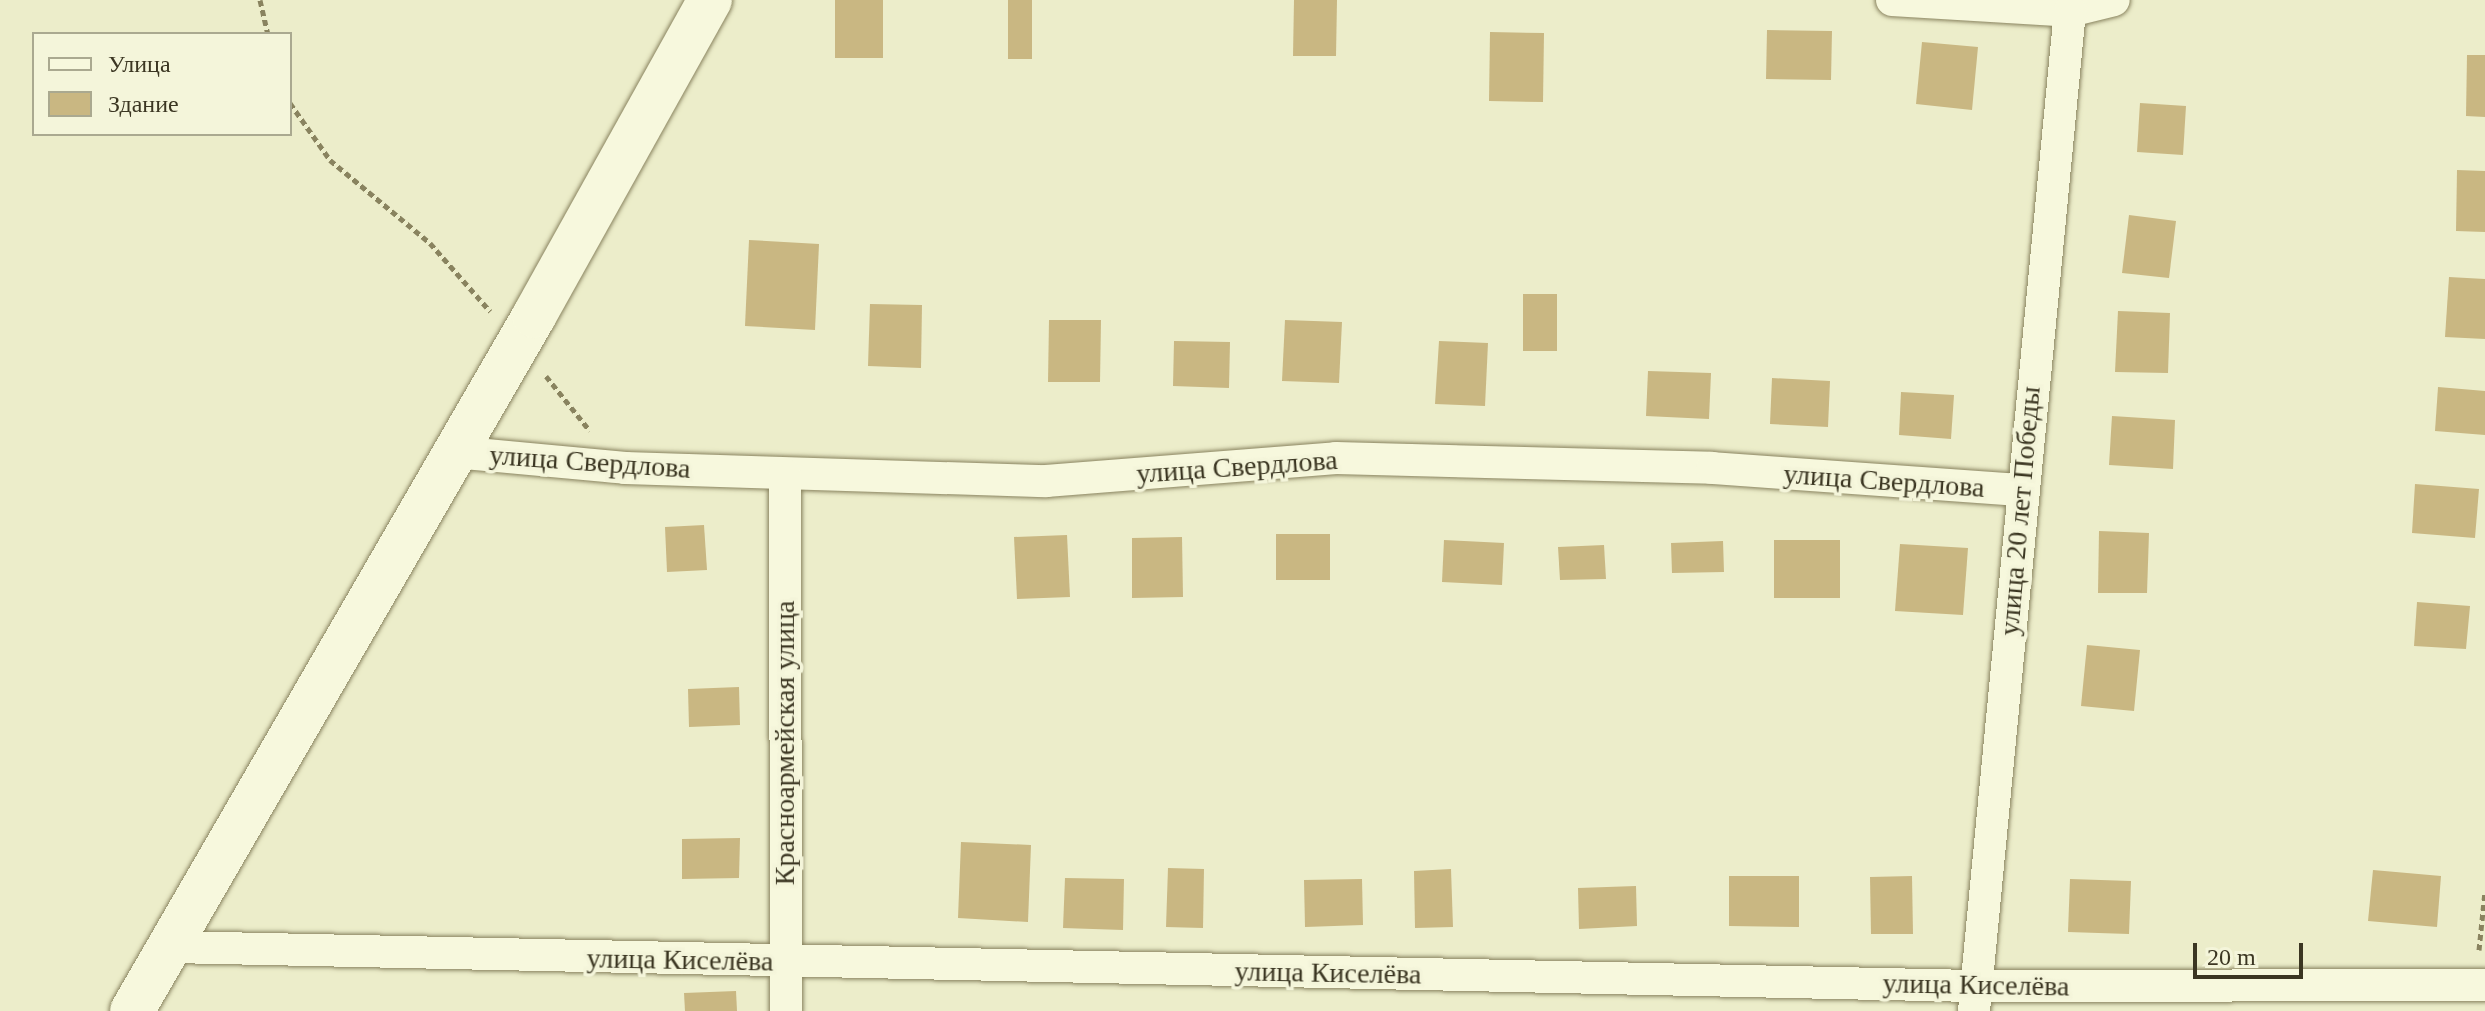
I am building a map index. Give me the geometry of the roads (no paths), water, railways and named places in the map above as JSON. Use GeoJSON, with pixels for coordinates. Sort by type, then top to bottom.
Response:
{"type":"FeatureCollection","features":[{"type":"Feature","properties":{"kind":"street"},"geometry":{"type":"LineString","coordinates":[[132,1011],[172,947],[519,343],[710,0]]}},
{"type":"Feature","properties":{"kind":"street"},"geometry":{"type":"LineString","coordinates":[[1892,0],[2070,11],[2114,0]]}},
{"type":"Feature","properties":{"kind":"street","name":"улица 20 лет Победы"},"geometry":{"type":"LineString","coordinates":[[1975,998],[2021,490],[2070,11]]}},
{"type":"Feature","properties":{"kind":"street","name":"улица Свердлова"},"geometry":{"type":"LineString","coordinates":[[454,452],[625,468],[1046,481],[1336,458],[1712,468],[2021,490]]}},
{"type":"Feature","properties":{"kind":"street","name":"Красноармейская улица"},"geometry":{"type":"LineString","coordinates":[[785,475],[786,1011]]}},
{"type":"Feature","properties":{"kind":"street","name":"улица Киселёва"},"geometry":{"type":"LineString","coordinates":[[172,947],[1975,998],[2485,985]]}}]}
